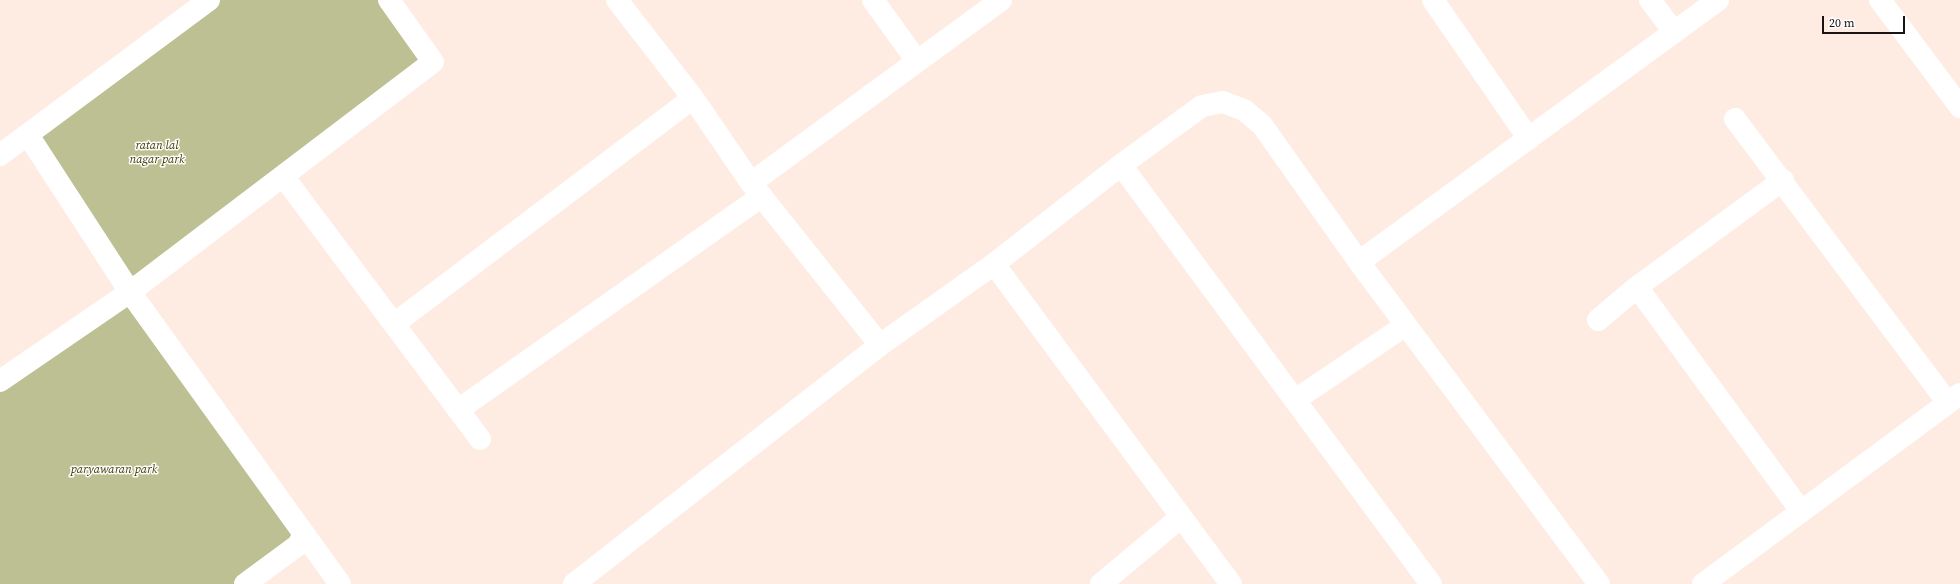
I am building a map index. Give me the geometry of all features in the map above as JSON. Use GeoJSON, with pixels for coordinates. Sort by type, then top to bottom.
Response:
{"type":"FeatureCollection","features":[{"type":"Feature","properties":{"kind":"street"},"geometry":{"type":"LineString","coordinates":[[0,155],[209,0]]}},
{"type":"Feature","properties":{"kind":"street"},"geometry":{"type":"LineString","coordinates":[[0,381],[130,292],[432,62],[388,0]]}},
{"type":"Feature","properties":{"kind":"street"},"geometry":{"type":"LineString","coordinates":[[617,0],[693,98],[756,190],[880,345]]}},
{"type":"Feature","properties":{"kind":"street"},"geometry":{"type":"LineString","coordinates":[[873,0],[917,61]]}},
{"type":"Feature","properties":{"kind":"street"},"geometry":{"type":"LineString","coordinates":[[458,410],[756,190],[917,61],[1001,0]]}},
{"type":"Feature","properties":{"kind":"street"},"geometry":{"type":"LineString","coordinates":[[1433,0],[1529,139]]}},
{"type":"Feature","properties":{"kind":"street"},"geometry":{"type":"LineString","coordinates":[[1650,0],[1674,32]]}},
{"type":"Feature","properties":{"kind":"street"},"geometry":{"type":"LineString","coordinates":[[1359,262],[1718,0]]}},
{"type":"Feature","properties":{"kind":"street"},"geometry":{"type":"LineString","coordinates":[[1880,0],[1953,84],[1960,107]]}},
{"type":"Feature","properties":{"kind":"street"},"geometry":{"type":"LineString","coordinates":[[394,324],[693,98]]}},
{"type":"Feature","properties":{"kind":"street"},"geometry":{"type":"LineString","coordinates":[[574,584],[880,345],[994,264],[1121,165],[1202,106],[1223,102],[1244,110],[1262,125],[1359,262],[1598,584]]}},
{"type":"Feature","properties":{"kind":"street"},"geometry":{"type":"LineString","coordinates":[[1703,584],[1954,398],[1735,119]]}},
{"type":"Feature","properties":{"kind":"street"},"geometry":{"type":"LineString","coordinates":[[28,135],[130,292],[340,584]]}},
{"type":"Feature","properties":{"kind":"street"},"geometry":{"type":"LineString","coordinates":[[1121,165],[1431,584]]}},
{"type":"Feature","properties":{"kind":"street"},"geometry":{"type":"LineString","coordinates":[[283,176],[480,439]]}},
{"type":"Feature","properties":{"kind":"street"},"geometry":{"type":"LineString","coordinates":[[1598,320],[1637,286],[1783,180]]}},
{"type":"Feature","properties":{"kind":"street"},"geometry":{"type":"LineString","coordinates":[[994,264],[1231,584]]}},
{"type":"Feature","properties":{"kind":"street"},"geometry":{"type":"LineString","coordinates":[[1637,286],[1801,511]]}},
{"type":"Feature","properties":{"kind":"street"},"geometry":{"type":"LineString","coordinates":[[1295,400],[1406,325]]}},
{"type":"Feature","properties":{"kind":"street"},"geometry":{"type":"LineString","coordinates":[[1101,584],[1181,517]]}},
{"type":"Feature","properties":{"kind":"street"},"geometry":{"type":"LineString","coordinates":[[245,584],[298,545],[304,534]]}},
{"type":"Feature","properties":{"kind":"green space","name":"ratan lal nagar park"},"geometry":{"type":"Polygon","coordinates":[[[206,0],[389,0],[432,61],[130,290],[27,134],[206,0]]]}},
{"type":"Feature","properties":{"kind":"green space","name":"paryawaran park"},"geometry":{"type":"Polygon","coordinates":[[[125,290],[299,532],[237,584],[0,584],[0,375],[125,290]]]}}]}
